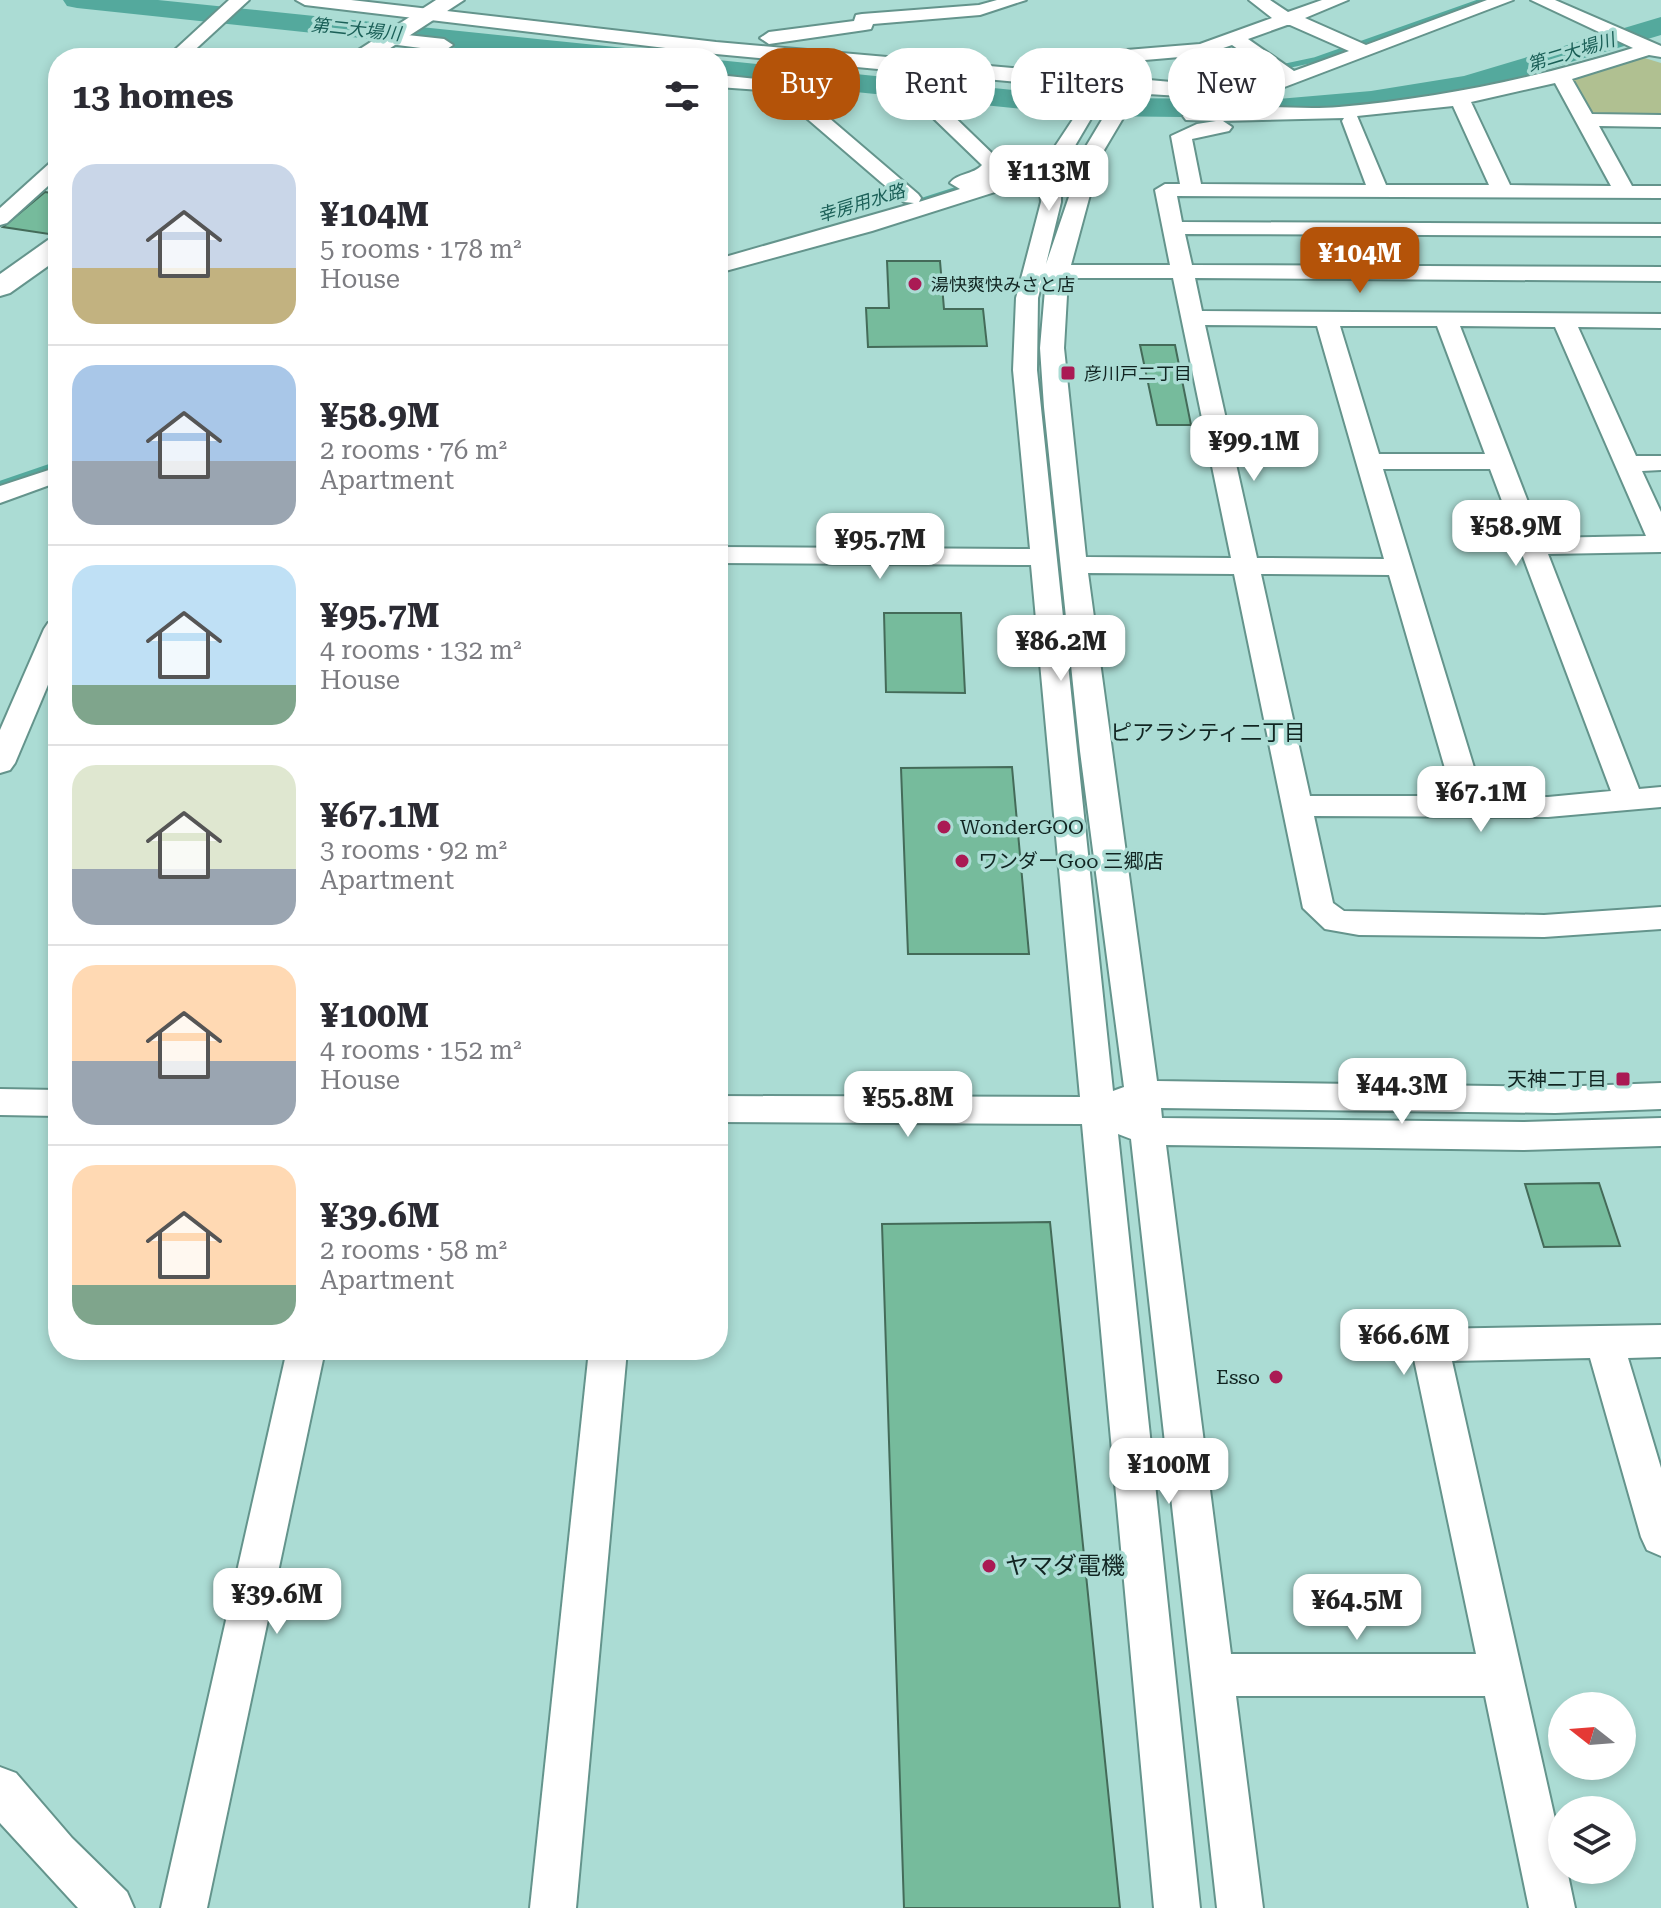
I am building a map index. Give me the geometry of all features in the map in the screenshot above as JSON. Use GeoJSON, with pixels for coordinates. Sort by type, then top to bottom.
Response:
{"type":"FeatureCollection","features":[{"type":"Feature","properties":{"kind":"main road"},"geometry":{"type":"LineString","coordinates":[[374,48],[452,0]]}},
{"type":"Feature","properties":{"kind":"main road"},"geometry":{"type":"LineString","coordinates":[[0,287],[48,253]]}},
{"type":"Feature","properties":{"kind":"street"},"geometry":{"type":"LineString","coordinates":[[305,0],[464,25],[661,48]]}},
{"type":"Feature","properties":{"kind":"street"},"geometry":{"type":"LineString","coordinates":[[850,0],[878,48]]}},
{"type":"Feature","properties":{"kind":"street"},"geometry":{"type":"LineString","coordinates":[[756,48],[762,39],[863,22],[980,10],[1017,0]]}},
{"type":"Feature","properties":{"kind":"street"},"geometry":{"type":"LineString","coordinates":[[1258,0],[1289,20],[1357,48]]}},
{"type":"Feature","properties":{"kind":"street"},"geometry":{"type":"LineString","coordinates":[[1152,55],[1185,53],[1237,40],[1339,0]]}},
{"type":"Feature","properties":{"kind":"street"},"geometry":{"type":"LineString","coordinates":[[1285,71],[1504,0]]}},
{"type":"Feature","properties":{"kind":"street"},"geometry":{"type":"LineString","coordinates":[[1540,0],[1647,48]]}},
{"type":"Feature","properties":{"kind":"street"},"geometry":{"type":"LineString","coordinates":[[186,48],[236,3]]}},
{"type":"Feature","properties":{"kind":"street"},"geometry":{"type":"LineString","coordinates":[[442,48],[464,25]]}},
{"type":"Feature","properties":{"kind":"street"},"geometry":{"type":"LineString","coordinates":[[389,39],[423,48]]}},
{"type":"Feature","properties":{"kind":"street"},"geometry":{"type":"LineString","coordinates":[[1237,40],[1248,48]]}},
{"type":"Feature","properties":{"kind":"street"},"geometry":{"type":"LineString","coordinates":[[1192,190],[1181,136],[1204,128],[1352,121],[1462,103],[1647,48]]}},
{"type":"Feature","properties":{"kind":"street"},"geometry":{"type":"LineString","coordinates":[[728,52],[752,49]]}},
{"type":"Feature","properties":{"kind":"street"},"geometry":{"type":"LineString","coordinates":[[1561,76],[1625,192]]}},
{"type":"Feature","properties":{"kind":"street"},"geometry":{"type":"LineString","coordinates":[[728,82],[780,86],[911,198]]}},
{"type":"Feature","properties":{"kind":"street"},"geometry":{"type":"LineString","coordinates":[[1285,114],[1462,103]]}},
{"type":"Feature","properties":{"kind":"street"},"geometry":{"type":"LineString","coordinates":[[1462,103],[1502,191]]}},
{"type":"Feature","properties":{"kind":"street"},"geometry":{"type":"LineString","coordinates":[[728,253],[983,176],[993,165],[946,120]]}},
{"type":"Feature","properties":{"kind":"street"},"geometry":{"type":"LineString","coordinates":[[1080,120],[1052,167],[1049,179],[1051,202],[1045,271],[1074,565],[1240,1908]]}},
{"type":"Feature","properties":{"kind":"street"},"geometry":{"type":"LineString","coordinates":[[1112,120],[1084,167],[1081,191],[1045,271],[1024,331],[1025,370],[1177,1908]]}},
{"type":"Feature","properties":{"kind":"street"},"geometry":{"type":"LineString","coordinates":[[1586,120],[1661,121]]}},
{"type":"Feature","properties":{"kind":"street"},"geometry":{"type":"LineString","coordinates":[[1352,121],[1378,190]]}},
{"type":"Feature","properties":{"kind":"street"},"geometry":{"type":"LineString","coordinates":[[728,253],[864,226],[1052,167],[1084,167]]}},
{"type":"Feature","properties":{"kind":"street"},"geometry":{"type":"LineString","coordinates":[[0,219],[48,177]]}},
{"type":"Feature","properties":{"kind":"street"},"geometry":{"type":"LineString","coordinates":[[1661,192],[1165,190],[1319,908],[1336,921],[1544,926],[1661,918]]}},
{"type":"Feature","properties":{"kind":"street"},"geometry":{"type":"LineString","coordinates":[[1350,190],[1379,272]]}},
{"type":"Feature","properties":{"kind":"street"},"geometry":{"type":"LineString","coordinates":[[1173,228],[1661,230]]}},
{"type":"Feature","properties":{"kind":"street"},"geometry":{"type":"LineString","coordinates":[[1045,271],[1661,274]]}},
{"type":"Feature","properties":{"kind":"street"},"geometry":{"type":"LineString","coordinates":[[1485,273],[1505,319]]}},
{"type":"Feature","properties":{"kind":"street"},"geometry":{"type":"LineString","coordinates":[[1194,318],[1661,321]]}},
{"type":"Feature","properties":{"kind":"street"},"geometry":{"type":"LineString","coordinates":[[1326,318],[1471,807]]}},
{"type":"Feature","properties":{"kind":"street"},"geometry":{"type":"LineString","coordinates":[[1445,318],[1629,801]]}},
{"type":"Feature","properties":{"kind":"street"},"geometry":{"type":"LineString","coordinates":[[1534,546],[1661,542],[1563,320]]}},
{"type":"Feature","properties":{"kind":"street"},"geometry":{"type":"LineString","coordinates":[[1368,461],[1500,462]]}},
{"type":"Feature","properties":{"kind":"street"},"geometry":{"type":"LineString","coordinates":[[1625,464],[1661,463]]}},
{"type":"Feature","properties":{"kind":"street"},"geometry":{"type":"LineString","coordinates":[[0,495],[48,478]]}},
{"type":"Feature","properties":{"kind":"street"},"geometry":{"type":"LineString","coordinates":[[728,555],[1042,557]]}},
{"type":"Feature","properties":{"kind":"street"},"geometry":{"type":"LineString","coordinates":[[1074,565],[1400,567]]}},
{"type":"Feature","properties":{"kind":"street"},"geometry":{"type":"LineString","coordinates":[[0,763],[48,652]]}},
{"type":"Feature","properties":{"kind":"street"},"geometry":{"type":"LineString","coordinates":[[1297,806],[1471,807],[1661,797]]}},
{"type":"Feature","properties":{"kind":"street"},"geometry":{"type":"LineString","coordinates":[[1144,1112],[1661,1096]]}},
{"type":"Feature","properties":{"kind":"street"},"geometry":{"type":"LineString","coordinates":[[0,1102],[48,1103]]}},
{"type":"Feature","properties":{"kind":"street"},"geometry":{"type":"LineString","coordinates":[[728,1109],[1144,1112],[1508,1136],[1661,1132]]}},
{"type":"Feature","properties":{"kind":"street"},"geometry":{"type":"LineString","coordinates":[[1552,1908],[1430,1345],[1661,1341]]}},
{"type":"Feature","properties":{"kind":"street"},"geometry":{"type":"LineString","coordinates":[[1605,1343],[1658,1519]]}},
{"type":"Feature","properties":{"kind":"street"},"geometry":{"type":"LineString","coordinates":[[184,1908],[304,1360]]}},
{"type":"Feature","properties":{"kind":"street"},"geometry":{"type":"LineString","coordinates":[[553,1908],[607,1360]]}},
{"type":"Feature","properties":{"kind":"street"},"geometry":{"type":"LineString","coordinates":[[1213,1675],[1501,1675]]}},
{"type":"Feature","properties":{"kind":"street"},"geometry":{"type":"LineString","coordinates":[[0,1789],[56,1854],[111,1908]]}},
{"type":"Feature","properties":{"kind":"green space"},"geometry":{"type":"Polygon","coordinates":[[[1638,56],[1661,63],[1661,116],[1598,116],[1588,113],[1572,80],[1638,56]]]}},
{"type":"Feature","properties":{"kind":"building"},"geometry":{"type":"Polygon","coordinates":[[[45,192],[48,192],[48,234],[3,227],[45,192]]]}},
{"type":"Feature","properties":{"kind":"building","name":"湯快爽快みさと店"},"geometry":{"type":"Polygon","coordinates":[[[887,261],[940,261],[944,309],[983,309],[987,346],[868,347],[866,308],[889,308],[887,261]]]}},
{"type":"Feature","properties":{"kind":"building"},"geometry":{"type":"Polygon","coordinates":[[[1140,345],[1175,345],[1191,425],[1157,425],[1140,345]]]}},
{"type":"Feature","properties":{"kind":"building"},"geometry":{"type":"Polygon","coordinates":[[[884,613],[961,613],[965,693],[886,692],[884,613]]]}},
{"type":"Feature","properties":{"kind":"building","name":"ワンダーGoo 三郷店"},"geometry":{"type":"Polygon","coordinates":[[[1012,767],[1029,954],[908,954],[901,768],[1012,767]]]}},
{"type":"Feature","properties":{"kind":"building"},"geometry":{"type":"Polygon","coordinates":[[[1599,1183],[1620,1246],[1544,1247],[1525,1184],[1599,1183]]]}},
{"type":"Feature","properties":{"kind":"building","name":"ヤマダ電機"},"geometry":{"type":"Polygon","coordinates":[[[1050,1222],[1120,1908],[904,1908],[882,1224],[1050,1222]]]}},
{"type":"Feature","properties":{"kind":"waterway","name":"第二大場川"},"geometry":{"type":"LineString","coordinates":[[77,0],[539,48]]}},
{"type":"Feature","properties":{"kind":"waterway","name":"幸房用水路"},"geometry":{"type":"LineString","coordinates":[[1285,66],[1314,60],[1484,0]]}},
{"type":"Feature","properties":{"kind":"waterway","name":"第二大場川"},"geometry":{"type":"LineString","coordinates":[[728,70],[904,91],[1091,107],[1185,110],[1278,108],[1371,100],[1464,85],[1661,26]]}},
{"type":"Feature","properties":{"kind":"waterway","name":"幸房用水路"},"geometry":{"type":"LineString","coordinates":[[983,181],[1012,172]]}},
{"type":"Feature","properties":{"kind":"waterway","name":"幸房用水路"},"geometry":{"type":"LineString","coordinates":[[911,204],[967,186]]}},
{"type":"Feature","properties":{"kind":"waterway","name":"幸房用水路"},"geometry":{"type":"LineString","coordinates":[[0,484],[48,467]]}},
{"type":"Feature","properties":{"kind":"place","name":"湯快爽快みさと店"},"geometry":{"type":"Point","coordinates":[915,284]}},
{"type":"Feature","properties":{"kind":"place","name":"彦川戸二丁目"},"geometry":{"type":"Point","coordinates":[1068,373]}},
{"type":"Feature","properties":{"kind":"place","name":"WonderGOO"},"geometry":{"type":"Point","coordinates":[944,827]}},
{"type":"Feature","properties":{"kind":"place","name":"ワンダーGoo 三郷店"},"geometry":{"type":"Point","coordinates":[962,861]}},
{"type":"Feature","properties":{"kind":"place","name":"天神二丁目"},"geometry":{"type":"Point","coordinates":[1623,1079]}},
{"type":"Feature","properties":{"kind":"place","name":"Esso"},"geometry":{"type":"Point","coordinates":[1276,1377]}},
{"type":"Feature","properties":{"kind":"place","name":"ヤマダ電機"},"geometry":{"type":"Point","coordinates":[989,1566]}},
{"type":"Feature","properties":{"kind":"district","name":"ピアラシティ二丁目"},"geometry":{"type":"Point","coordinates":[1208,732]}}]}
